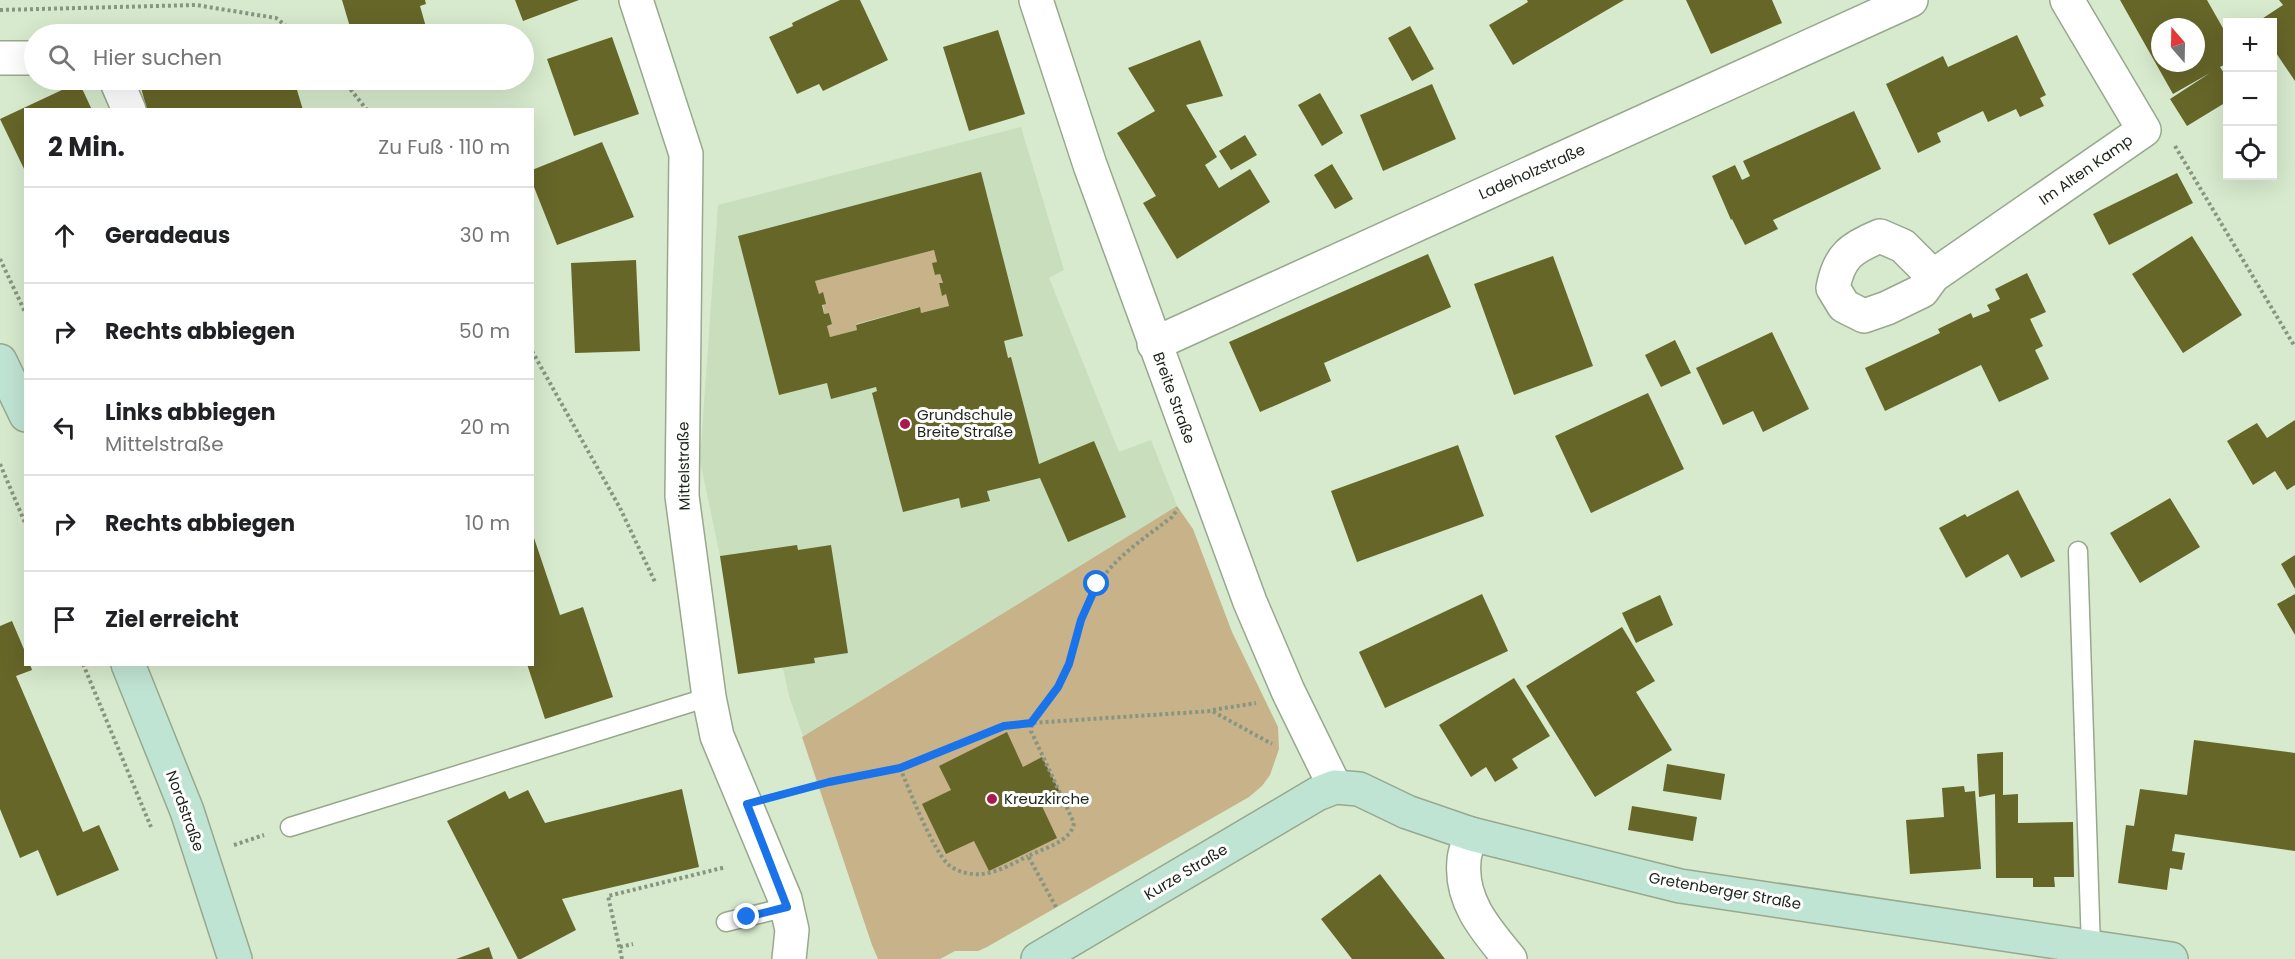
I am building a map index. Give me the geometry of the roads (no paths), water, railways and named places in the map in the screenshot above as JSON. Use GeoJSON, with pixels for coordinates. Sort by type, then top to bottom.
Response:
{"type":"FeatureCollection","features":[{"type":"Feature","properties":{"kind":"main road"},"geometry":{"type":"LineString","coordinates":[[0,361],[24,411]]}},
{"type":"Feature","properties":{"kind":"main road","name":"Nordstraße"},"geometry":{"type":"LineString","coordinates":[[129,666],[187,811],[235,959]]}},
{"type":"Feature","properties":{"kind":"main road","name":"Gretenberger Straße"},"geometry":{"type":"LineString","coordinates":[[1335,787],[1359,789],[1407,812],[1471,834],[1680,886],[2171,959]]}},
{"type":"Feature","properties":{"kind":"main road","name":"Kurze Straße"},"geometry":{"type":"LineString","coordinates":[[1038,959],[1317,794],[1335,787]]}},
{"type":"Feature","properties":{"kind":"street","name":"Mittelstraße"},"geometry":{"type":"LineString","coordinates":[[636,0],[686,154],[682,496],[708,697],[717,736],[747,804],[787,907],[792,930],[789,959]]}},
{"type":"Feature","properties":{"kind":"street","name":"Breite Straße"},"geometry":{"type":"LineString","coordinates":[[1036,0],[1090,165],[1250,602],[1284,681],[1335,787]]}},
{"type":"Feature","properties":{"kind":"street","name":"Ladeholzstraße"},"geometry":{"type":"LineString","coordinates":[[1154,344],[1911,0]]}},
{"type":"Feature","properties":{"kind":"street","name":"Im Alten Kamp"},"geometry":{"type":"LineString","coordinates":[[1933,276],[2144,129],[2067,0]]}},
{"type":"Feature","properties":{"kind":"street"},"geometry":{"type":"LineString","coordinates":[[0,58],[24,58]]}},
{"type":"Feature","properties":{"kind":"street"},"geometry":{"type":"LineString","coordinates":[[120,90],[128,108]]}},
{"type":"Feature","properties":{"kind":"street"},"geometry":{"type":"LineString","coordinates":[[1471,834],[1464,860],[1465,891],[1482,924],[1510,959]]}},
{"type":"Feature","properties":{"kind":"lane"},"geometry":{"type":"LineString","coordinates":[[2078,551],[2091,948]]}},
{"type":"Feature","properties":{"kind":"lane"},"geometry":{"type":"LineString","coordinates":[[290,827],[708,697]]}},
{"type":"Feature","properties":{"kind":"lane"},"geometry":{"type":"LineString","coordinates":[[726,922],[787,907]]}},
{"type":"Feature","properties":{"kind":"place","name":"Grundschule Breite Straße"},"geometry":{"type":"Point","coordinates":[905,424]}},
{"type":"Feature","properties":{"kind":"place","name":"Kreuzkirche"},"geometry":{"type":"Point","coordinates":[992,799]}}]}
